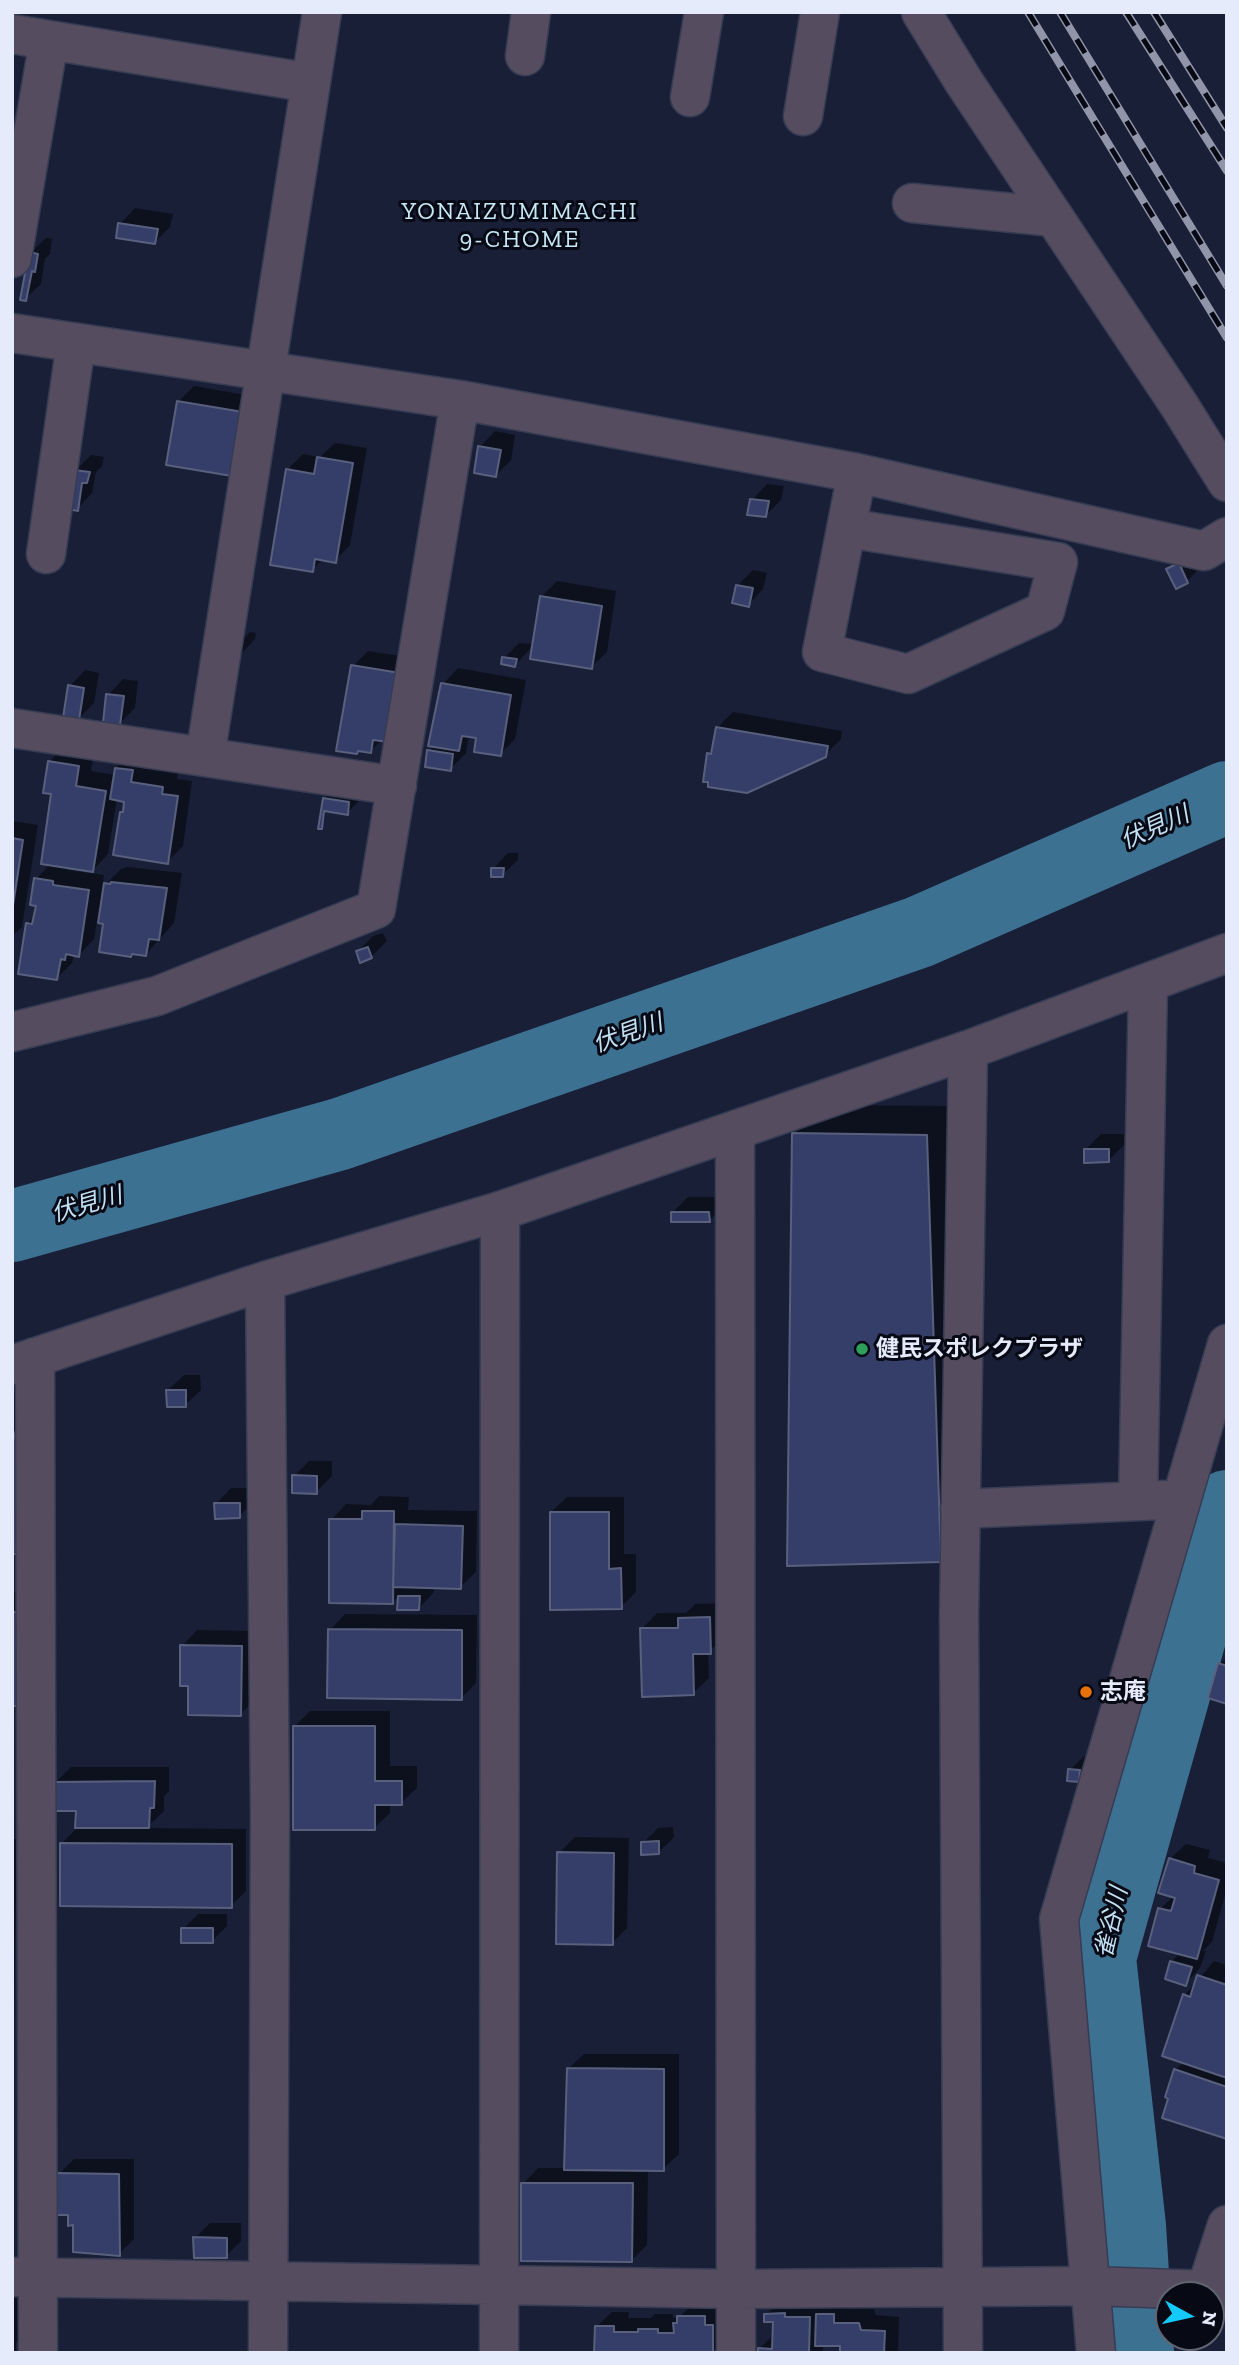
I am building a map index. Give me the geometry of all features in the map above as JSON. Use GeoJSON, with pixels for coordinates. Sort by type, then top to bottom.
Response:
{"type":"FeatureCollection","features":[{"type":"Feature","properties":{"kind":"street"},"geometry":{"type":"LineString","coordinates":[[205,757],[322,12]]}},
{"type":"Feature","properties":{"kind":"street"},"geometry":{"type":"LineString","coordinates":[[524,56],[531,12]]}},
{"type":"Feature","properties":{"kind":"street"},"geometry":{"type":"LineString","coordinates":[[690,97],[704,12]]}},
{"type":"Feature","properties":{"kind":"street"},"geometry":{"type":"LineString","coordinates":[[803,116],[820,12]]}},
{"type":"Feature","properties":{"kind":"street"},"geometry":{"type":"LineString","coordinates":[[921,12],[1227,482]]}},
{"type":"Feature","properties":{"kind":"street"},"geometry":{"type":"LineString","coordinates":[[12,34],[310,83]]}},
{"type":"Feature","properties":{"kind":"street"},"geometry":{"type":"LineString","coordinates":[[12,258],[49,40]]}},
{"type":"Feature","properties":{"kind":"street"},"geometry":{"type":"LineString","coordinates":[[912,203],[1054,217]]}},
{"type":"Feature","properties":{"kind":"street"},"geometry":{"type":"LineString","coordinates":[[12,333],[460,400],[857,473],[1205,551],[1227,537]]}},
{"type":"Feature","properties":{"kind":"street"},"geometry":{"type":"LineString","coordinates":[[46,554],[76,343]]}},
{"type":"Feature","properties":{"kind":"street"},"geometry":{"type":"LineString","coordinates":[[12,1032],[157,996],[376,909],[460,400]]}},
{"type":"Feature","properties":{"kind":"street"},"geometry":{"type":"LineString","coordinates":[[847,528],[1058,562],[1045,611],[908,674],[822,652],[857,473]]}},
{"type":"Feature","properties":{"kind":"street"},"geometry":{"type":"LineString","coordinates":[[12,728],[397,786]]}},
{"type":"Feature","properties":{"kind":"street"},"geometry":{"type":"LineString","coordinates":[[38,2353],[25,2278],[24,1361],[265,1281],[499,1211],[968,1050],[1227,953]]}},
{"type":"Feature","properties":{"kind":"street"},"geometry":{"type":"LineString","coordinates":[[1138,1501],[1148,983]]}},
{"type":"Feature","properties":{"kind":"street"},"geometry":{"type":"LineString","coordinates":[[963,2353],[960,2122],[960,1509],[968,1050]]}},
{"type":"Feature","properties":{"kind":"street"},"geometry":{"type":"LineString","coordinates":[[735,1130],[736,2353]]}},
{"type":"Feature","properties":{"kind":"street"},"geometry":{"type":"LineString","coordinates":[[499,1211],[499,2353]]}},
{"type":"Feature","properties":{"kind":"street"},"geometry":{"type":"LineString","coordinates":[[265,1281],[270,1813],[268,2353]]}},
{"type":"Feature","properties":{"kind":"street"},"geometry":{"type":"LineString","coordinates":[[1096,2353],[1098,2286],[1059,1919],[1227,1344]]}},
{"type":"Feature","properties":{"kind":"street"},"geometry":{"type":"LineString","coordinates":[[960,1509],[1182,1500]]}},
{"type":"Feature","properties":{"kind":"street"},"geometry":{"type":"LineString","coordinates":[[1205,2281],[1227,2225]]}},
{"type":"Feature","properties":{"kind":"street"},"geometry":{"type":"LineString","coordinates":[[25,2278],[736,2289],[1098,2286],[1155,2289]]}},
{"type":"Feature","properties":{"kind":"building"},"geometry":{"type":"Polygon","coordinates":[[[118,223],[158,229],[155,244],[116,238],[118,223]]]}},
{"type":"Feature","properties":{"kind":"building"},"geometry":{"type":"Polygon","coordinates":[[[29,252],[38,254],[26,301],[20,300],[29,252]]]}},
{"type":"Feature","properties":{"kind":"building"},"geometry":{"type":"Polygon","coordinates":[[[177,401],[249,413],[238,477],[166,465],[177,401]]]}},
{"type":"Feature","properties":{"kind":"building"},"geometry":{"type":"Polygon","coordinates":[[[478,446],[501,450],[496,477],[474,473],[478,446]]]}},
{"type":"Feature","properties":{"kind":"building"},"geometry":{"type":"Polygon","coordinates":[[[317,457],[353,463],[336,563],[315,559],[313,572],[270,565],[286,469],[314,474],[317,457]]]}},
{"type":"Feature","properties":{"kind":"building"},"geometry":{"type":"Polygon","coordinates":[[[74,470],[90,472],[87,483],[82,483],[78,511],[68,509],[74,470]]]}},
{"type":"Feature","properties":{"kind":"building"},"geometry":{"type":"Polygon","coordinates":[[[750,499],[769,501],[766,517],[747,515],[750,499]]]}},
{"type":"Feature","properties":{"kind":"building"},"geometry":{"type":"Polygon","coordinates":[[[1179,563],[1188,583],[1176,589],[1166,569],[1179,563]]]}},
{"type":"Feature","properties":{"kind":"building"},"geometry":{"type":"Polygon","coordinates":[[[736,585],[753,588],[749,607],[732,603],[736,585]]]}},
{"type":"Feature","properties":{"kind":"building"},"geometry":{"type":"Polygon","coordinates":[[[540,596],[602,606],[592,669],[530,659],[540,596]]]}},
{"type":"Feature","properties":{"kind":"building"},"geometry":{"type":"Polygon","coordinates":[[[502,657],[517,659],[515,667],[501,664],[502,657]]]}},
{"type":"Feature","properties":{"kind":"building"},"geometry":{"type":"Polygon","coordinates":[[[351,665],[400,673],[389,742],[373,740],[371,753],[336,751],[351,665]]]}},
{"type":"Feature","properties":{"kind":"building"},"geometry":{"type":"Polygon","coordinates":[[[441,683],[511,695],[501,756],[474,752],[476,738],[462,736],[459,751],[428,746],[441,683]]]}},
{"type":"Feature","properties":{"kind":"building"},"geometry":{"type":"Polygon","coordinates":[[[68,685],[84,688],[79,720],[63,718],[68,685]]]}},
{"type":"Feature","properties":{"kind":"building"},"geometry":{"type":"Polygon","coordinates":[[[106,694],[124,696],[120,725],[103,723],[106,694]]]}},
{"type":"Feature","properties":{"kind":"building"},"geometry":{"type":"Polygon","coordinates":[[[716,727],[828,746],[826,757],[747,793],[708,787],[708,782],[703,782],[707,753],[711,754],[716,727]]]}},
{"type":"Feature","properties":{"kind":"building"},"geometry":{"type":"Polygon","coordinates":[[[427,750],[453,754],[451,771],[425,767],[427,750]]]}},
{"type":"Feature","properties":{"kind":"building"},"geometry":{"type":"Polygon","coordinates":[[[48,761],[79,766],[76,786],[106,791],[93,872],[41,864],[51,794],[43,793],[48,761]]]}},
{"type":"Feature","properties":{"kind":"building"},"geometry":{"type":"Polygon","coordinates":[[[115,768],[133,770],[131,782],[163,787],[162,794],[178,796],[168,864],[113,855],[124,802],[110,799],[115,768]]]}},
{"type":"Feature","properties":{"kind":"building"},"geometry":{"type":"Polygon","coordinates":[[[323,798],[349,802],[348,815],[324,811],[322,829],[318,829],[323,798]]]}},
{"type":"Feature","properties":{"kind":"building"},"geometry":{"type":"Polygon","coordinates":[[[12,838],[23,840],[12,912],[12,838]]]}},
{"type":"Feature","properties":{"kind":"building"},"geometry":{"type":"Polygon","coordinates":[[[491,868],[504,868],[503,877],[491,877],[491,868]]]}},
{"type":"Feature","properties":{"kind":"building"},"geometry":{"type":"Polygon","coordinates":[[[34,878],[53,881],[53,885],[89,890],[79,957],[66,954],[65,960],[61,959],[57,980],[18,974],[26,923],[32,924],[36,906],[30,905],[34,878]]]}},
{"type":"Feature","properties":{"kind":"building"},"geometry":{"type":"Polygon","coordinates":[[[104,883],[167,888],[159,940],[149,939],[146,956],[132,954],[131,957],[99,952],[103,924],[98,923],[104,883]]]}},
{"type":"Feature","properties":{"kind":"building"},"geometry":{"type":"Polygon","coordinates":[[[368,947],[372,958],[360,963],[356,951],[368,947]]]}},
{"type":"Feature","properties":{"kind":"building","name":"健民スポレクプラザ"},"geometry":{"type":"Polygon","coordinates":[[[792,1133],[927,1135],[941,1562],[787,1566],[792,1133]]]}},
{"type":"Feature","properties":{"kind":"building"},"geometry":{"type":"Polygon","coordinates":[[[1084,1149],[1109,1149],[1109,1162],[1084,1163],[1084,1149]]]}},
{"type":"Feature","properties":{"kind":"building"},"geometry":{"type":"Polygon","coordinates":[[[671,1212],[709,1212],[710,1222],[671,1222],[671,1212]]]}},
{"type":"Feature","properties":{"kind":"building"},"geometry":{"type":"Polygon","coordinates":[[[166,1390],[186,1390],[186,1407],[167,1407],[166,1390]]]}},
{"type":"Feature","properties":{"kind":"building"},"geometry":{"type":"Polygon","coordinates":[[[12,1426],[17,1445],[16,1554],[12,1554],[12,1426]]]}},
{"type":"Feature","properties":{"kind":"building"},"geometry":{"type":"Polygon","coordinates":[[[292,1475],[317,1476],[317,1494],[292,1493],[292,1475]]]}},
{"type":"Feature","properties":{"kind":"building"},"geometry":{"type":"Polygon","coordinates":[[[214,1503],[240,1503],[240,1518],[215,1519],[214,1503]]]}},
{"type":"Feature","properties":{"kind":"building"},"geometry":{"type":"Polygon","coordinates":[[[362,1511],[394,1511],[393,1604],[329,1603],[329,1519],[362,1519],[362,1511]]]}},
{"type":"Feature","properties":{"kind":"building"},"geometry":{"type":"Polygon","coordinates":[[[550,1512],[609,1512],[609,1569],[621,1568],[622,1609],[550,1610],[550,1512]]]}},
{"type":"Feature","properties":{"kind":"building"},"geometry":{"type":"Polygon","coordinates":[[[395,1524],[463,1526],[461,1589],[393,1587],[395,1524]]]}},
{"type":"Feature","properties":{"kind":"building"},"geometry":{"type":"Polygon","coordinates":[[[398,1596],[420,1596],[419,1610],[397,1610],[398,1596]]]}},
{"type":"Feature","properties":{"kind":"building"},"geometry":{"type":"Polygon","coordinates":[[[12,1612],[17,1612],[17,1706],[12,1706],[12,1612]]]}},
{"type":"Feature","properties":{"kind":"building"},"geometry":{"type":"Polygon","coordinates":[[[710,1617],[711,1654],[693,1654],[694,1695],[642,1697],[640,1628],[678,1628],[678,1618],[710,1617]]]}},
{"type":"Feature","properties":{"kind":"building"},"geometry":{"type":"Polygon","coordinates":[[[328,1629],[462,1630],[462,1700],[327,1698],[328,1629]]]}},
{"type":"Feature","properties":{"kind":"building"},"geometry":{"type":"Polygon","coordinates":[[[180,1645],[242,1646],[241,1716],[188,1715],[188,1686],[180,1686],[180,1645]]]}},
{"type":"Feature","properties":{"kind":"building"},"geometry":{"type":"Polygon","coordinates":[[[1218,1663],[1227,1666],[1227,1704],[1208,1698],[1218,1663]]]}},
{"type":"Feature","properties":{"kind":"building"},"geometry":{"type":"Polygon","coordinates":[[[293,1726],[375,1726],[375,1781],[402,1781],[402,1805],[375,1805],[375,1830],[293,1830],[293,1726]]]}},
{"type":"Feature","properties":{"kind":"building"},"geometry":{"type":"Polygon","coordinates":[[[1068,1769],[1080,1770],[1079,1782],[1067,1781],[1068,1769]]]}},
{"type":"Feature","properties":{"kind":"building"},"geometry":{"type":"Polygon","coordinates":[[[155,1781],[154,1808],[150,1808],[149,1828],[75,1828],[76,1811],[54,1811],[54,1782],[155,1781]]]}},
{"type":"Feature","properties":{"kind":"building"},"geometry":{"type":"Polygon","coordinates":[[[659,1841],[659,1854],[641,1855],[641,1842],[659,1841]]]}},
{"type":"Feature","properties":{"kind":"building"},"geometry":{"type":"Polygon","coordinates":[[[60,1843],[232,1844],[232,1908],[60,1906],[60,1843]]]}},
{"type":"Feature","properties":{"kind":"building"},"geometry":{"type":"Polygon","coordinates":[[[557,1852],[614,1853],[613,1945],[556,1944],[557,1852]]]}},
{"type":"Feature","properties":{"kind":"building"},"geometry":{"type":"Polygon","coordinates":[[[1169,1858],[1195,1866],[1194,1873],[1219,1880],[1197,1959],[1148,1946],[1158,1908],[1171,1911],[1175,1898],[1158,1893],[1169,1858]]]}},
{"type":"Feature","properties":{"kind":"building"},"geometry":{"type":"Polygon","coordinates":[[[181,1928],[213,1928],[213,1943],[181,1943],[181,1928]]]}},
{"type":"Feature","properties":{"kind":"building"},"geometry":{"type":"Polygon","coordinates":[[[1170,1961],[1192,1967],[1186,1986],[1165,1979],[1170,1961]]]}},
{"type":"Feature","properties":{"kind":"building"},"geometry":{"type":"Polygon","coordinates":[[[1197,1975],[1227,1985],[1227,2078],[1162,2056],[1183,1994],[1190,1997],[1197,1975]]]}},
{"type":"Feature","properties":{"kind":"building"},"geometry":{"type":"Polygon","coordinates":[[[567,2068],[664,2069],[664,2171],[564,2170],[567,2068]]]}},
{"type":"Feature","properties":{"kind":"building"},"geometry":{"type":"Polygon","coordinates":[[[1174,2069],[1227,2087],[1227,2139],[1162,2118],[1174,2069]]]}},
{"type":"Feature","properties":{"kind":"building"},"geometry":{"type":"Polygon","coordinates":[[[57,2173],[119,2174],[120,2256],[73,2252],[73,2225],[68,2226],[68,2215],[57,2215],[57,2173]]]}},
{"type":"Feature","properties":{"kind":"building"},"geometry":{"type":"Polygon","coordinates":[[[521,2183],[633,2183],[632,2262],[521,2261],[521,2183]]]}},
{"type":"Feature","properties":{"kind":"building"},"geometry":{"type":"Polygon","coordinates":[[[193,2237],[227,2238],[227,2258],[194,2258],[193,2237]]]}},
{"type":"Feature","properties":{"kind":"building"},"geometry":{"type":"Polygon","coordinates":[[[785,2313],[785,2317],[810,2317],[809,2353],[758,2353],[758,2348],[772,2349],[773,2322],[764,2322],[764,2314],[785,2313]]]}},
{"type":"Feature","properties":{"kind":"building"},"geometry":{"type":"Polygon","coordinates":[[[816,2314],[834,2314],[834,2323],[859,2323],[861,2330],[885,2331],[884,2353],[840,2353],[840,2346],[815,2346],[816,2314]]]}},
{"type":"Feature","properties":{"kind":"building"},"geometry":{"type":"Polygon","coordinates":[[[677,2316],[705,2316],[705,2325],[713,2325],[713,2353],[594,2353],[595,2326],[614,2326],[614,2332],[658,2329],[658,2333],[674,2333],[673,2323],[677,2323],[677,2316]]]}},
{"type":"Feature","properties":{"kind":"waterway","name":"伏見川"},"geometry":{"type":"LineString","coordinates":[[12,1226],[340,1134],[919,932],[1227,797]]}},
{"type":"Feature","properties":{"kind":"waterway","name":"雀谷川"},"geometry":{"type":"LineString","coordinates":[[1138,2353],[1130,2226],[1100,1958],[1227,1506]]}},
{"type":"Feature","properties":{"kind":"railway"},"geometry":{"type":"LineString","coordinates":[[1028,12],[1227,338]]}},
{"type":"Feature","properties":{"kind":"railway"},"geometry":{"type":"LineString","coordinates":[[1060,12],[1227,286]]}},
{"type":"Feature","properties":{"kind":"railway"},"geometry":{"type":"LineString","coordinates":[[1126,12],[1227,171]]}},
{"type":"Feature","properties":{"kind":"railway"},"geometry":{"type":"LineString","coordinates":[[1154,12],[1227,128]]}},
{"type":"Feature","properties":{"kind":"place","name":"健民スポレクプラザ"},"geometry":{"type":"Point","coordinates":[862,1349]}},
{"type":"Feature","properties":{"kind":"place","name":"志庵"},"geometry":{"type":"Point","coordinates":[1086,1692]}},
{"type":"Feature","properties":{"kind":"district","name":"YONAIZUMIMACHI 9-CHOME"},"geometry":{"type":"Point","coordinates":[520,226]}}]}
